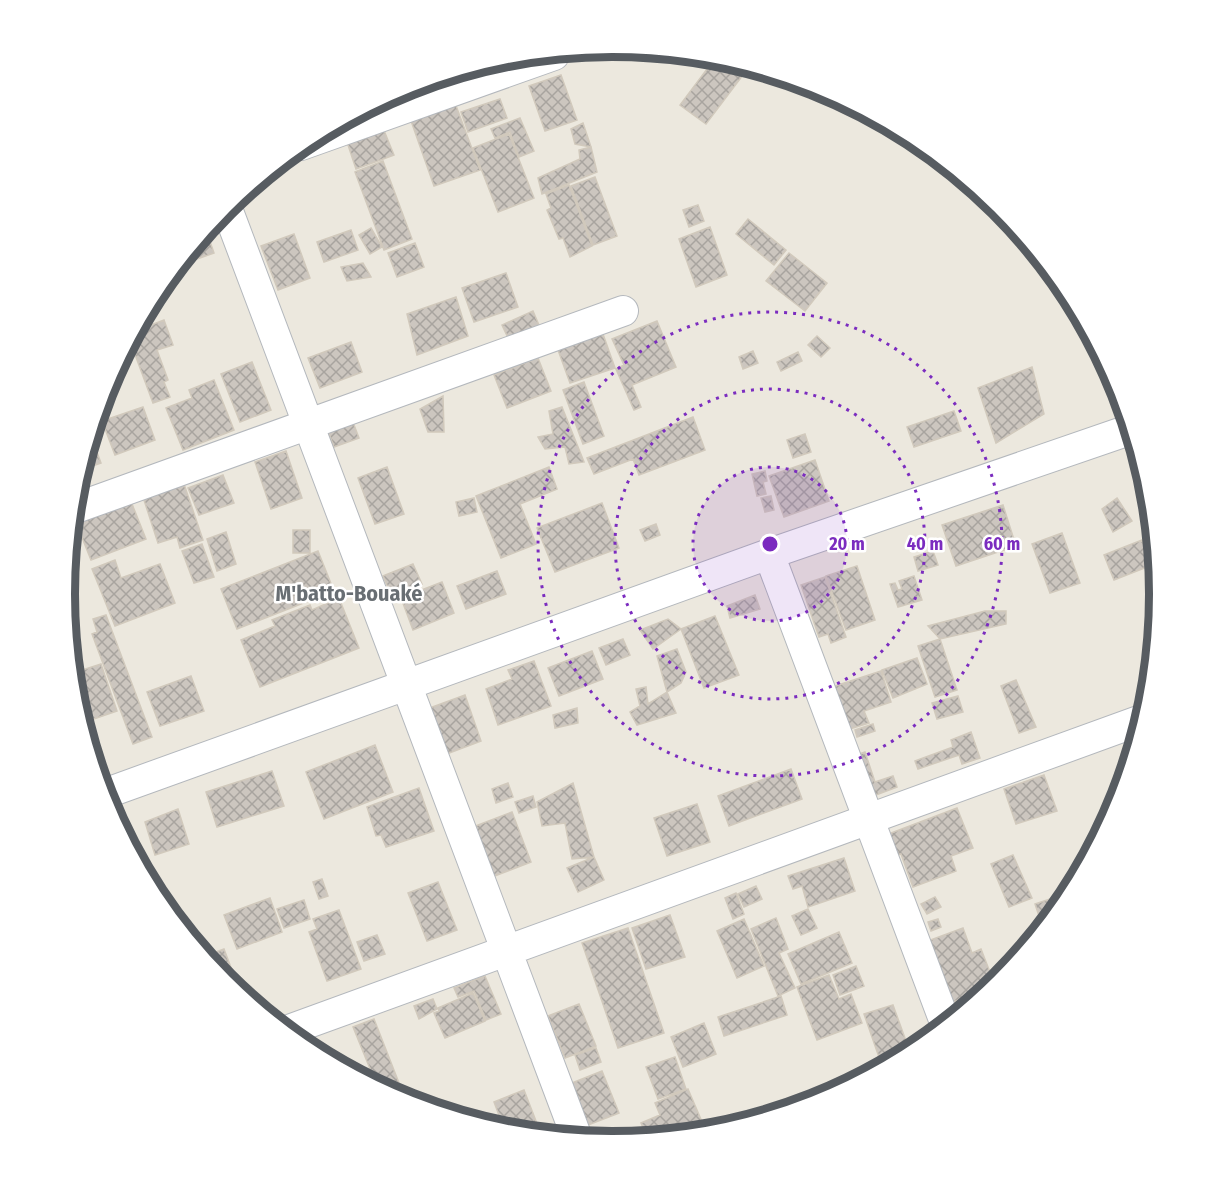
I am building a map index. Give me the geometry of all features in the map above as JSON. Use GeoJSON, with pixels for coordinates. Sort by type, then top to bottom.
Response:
{"type":"FeatureCollection","features":[{"type":"Feature","properties":{"kind":"street"},"geometry":{"type":"LineString","coordinates":[[341,131],[533,63]]}},
{"type":"Feature","properties":{"kind":"street"},"geometry":{"type":"LineString","coordinates":[[230,217],[574,1130]]}},
{"type":"Feature","properties":{"kind":"street"},"geometry":{"type":"LineString","coordinates":[[83,506],[623,311]]}},
{"type":"Feature","properties":{"kind":"street"},"geometry":{"type":"LineString","coordinates":[[113,791],[769,554],[1124,432]]}},
{"type":"Feature","properties":{"kind":"street"},"geometry":{"type":"LineString","coordinates":[[769,554],[943,1017]]}},
{"type":"Feature","properties":{"kind":"street"},"geometry":{"type":"LineString","coordinates":[[296,1027],[1133,723]]}},
{"type":"Feature","properties":{"kind":"building"},"geometry":{"type":"Polygon","coordinates":[[[709,66],[743,75],[706,124],[680,105],[709,66]]]}},
{"type":"Feature","properties":{"kind":"building"},"geometry":{"type":"Polygon","coordinates":[[[561,75],[577,120],[545,131],[529,86],[561,75]]]}},
{"type":"Feature","properties":{"kind":"building"},"geometry":{"type":"Polygon","coordinates":[[[500,99],[507,118],[468,132],[461,112],[500,99]]]}},
{"type":"Feature","properties":{"kind":"building"},"geometry":{"type":"Polygon","coordinates":[[[455,103],[480,170],[434,186],[410,118],[455,103]]]}},
{"type":"Feature","properties":{"kind":"building"},"geometry":{"type":"Polygon","coordinates":[[[520,118],[534,151],[519,157],[510,132],[495,138],[491,129],[520,118]]]}},
{"type":"Feature","properties":{"kind":"building"},"geometry":{"type":"Polygon","coordinates":[[[583,123],[591,147],[575,144],[571,129],[583,123]]]}},
{"type":"Feature","properties":{"kind":"building"},"geometry":{"type":"Polygon","coordinates":[[[383,128],[394,155],[356,169],[347,142],[383,128]]]}},
{"type":"Feature","properties":{"kind":"building"},"geometry":{"type":"Polygon","coordinates":[[[509,134],[534,198],[498,212],[473,148],[509,134]]]}},
{"type":"Feature","properties":{"kind":"building"},"geometry":{"type":"Polygon","coordinates":[[[591,147],[597,172],[542,194],[538,178],[580,159],[579,150],[591,147]]]}},
{"type":"Feature","properties":{"kind":"building"},"geometry":{"type":"Polygon","coordinates":[[[383,161],[412,239],[384,250],[355,172],[383,161]]]}},
{"type":"Feature","properties":{"kind":"building"},"geometry":{"type":"Polygon","coordinates":[[[595,177],[617,236],[593,245],[571,186],[595,177]]]}},
{"type":"Feature","properties":{"kind":"building"},"geometry":{"type":"Polygon","coordinates":[[[569,185],[592,246],[570,257],[563,238],[559,239],[547,210],[551,208],[546,194],[569,185]]]}},
{"type":"Feature","properties":{"kind":"building"},"geometry":{"type":"Polygon","coordinates":[[[698,205],[704,221],[689,227],[683,210],[698,205]]]}},
{"type":"Feature","properties":{"kind":"building"},"geometry":{"type":"Polygon","coordinates":[[[748,219],[786,250],[774,265],[736,234],[748,219]]]}},
{"type":"Feature","properties":{"kind":"building"},"geometry":{"type":"Polygon","coordinates":[[[710,227],[727,275],[696,287],[679,239],[710,227]]]}},
{"type":"Feature","properties":{"kind":"building"},"geometry":{"type":"Polygon","coordinates":[[[371,228],[382,247],[370,254],[359,235],[371,228]]]}},
{"type":"Feature","properties":{"kind":"building"},"geometry":{"type":"Polygon","coordinates":[[[351,230],[358,250],[324,262],[317,242],[351,230]]]}},
{"type":"Feature","properties":{"kind":"building"},"geometry":{"type":"Polygon","coordinates":[[[294,234],[310,278],[278,290],[261,246],[294,234]]]}},
{"type":"Feature","properties":{"kind":"building"},"geometry":{"type":"Polygon","coordinates":[[[209,240],[214,253],[191,261],[209,240]]]}},
{"type":"Feature","properties":{"kind":"building"},"geometry":{"type":"Polygon","coordinates":[[[415,243],[424,267],[397,277],[388,253],[415,243]]]}},
{"type":"Feature","properties":{"kind":"building"},"geometry":{"type":"Polygon","coordinates":[[[789,253],[827,283],[805,311],[766,281],[789,253]]]}},
{"type":"Feature","properties":{"kind":"building"},"geometry":{"type":"Polygon","coordinates":[[[363,263],[371,277],[347,281],[341,267],[363,263]]]}},
{"type":"Feature","properties":{"kind":"building"},"geometry":{"type":"Polygon","coordinates":[[[506,273],[518,307],[474,322],[462,288],[506,273]]]}},
{"type":"Feature","properties":{"kind":"building"},"geometry":{"type":"Polygon","coordinates":[[[456,297],[468,336],[417,355],[407,314],[456,297]]]}},
{"type":"Feature","properties":{"kind":"building"},"geometry":{"type":"Polygon","coordinates":[[[533,311],[541,330],[511,344],[502,325],[533,311]]]}},
{"type":"Feature","properties":{"kind":"building"},"geometry":{"type":"Polygon","coordinates":[[[164,320],[173,345],[157,350],[168,380],[164,382],[170,397],[153,403],[134,351],[146,327],[164,320]]]}},
{"type":"Feature","properties":{"kind":"building"},"geometry":{"type":"Polygon","coordinates":[[[657,321],[676,367],[632,385],[641,407],[634,410],[616,369],[624,365],[612,339],[657,321]]]}},
{"type":"Feature","properties":{"kind":"building"},"geometry":{"type":"Polygon","coordinates":[[[603,334],[615,368],[570,383],[558,350],[603,334]]]}},
{"type":"Feature","properties":{"kind":"building"},"geometry":{"type":"Polygon","coordinates":[[[817,336],[830,348],[821,357],[808,345],[817,336]]]}},
{"type":"Feature","properties":{"kind":"building"},"geometry":{"type":"Polygon","coordinates":[[[351,342],[362,372],[320,388],[308,358],[351,342]]]}},
{"type":"Feature","properties":{"kind":"building"},"geometry":{"type":"Polygon","coordinates":[[[753,351],[758,363],[743,369],[739,357],[753,351]]]}},
{"type":"Feature","properties":{"kind":"building"},"geometry":{"type":"Polygon","coordinates":[[[798,352],[802,361],[781,371],[777,362],[798,352]]]}},
{"type":"Feature","properties":{"kind":"building"},"geometry":{"type":"Polygon","coordinates":[[[538,358],[551,391],[507,408],[494,375],[538,358]]]}},
{"type":"Feature","properties":{"kind":"building"},"geometry":{"type":"Polygon","coordinates":[[[252,362],[271,410],[240,422],[221,374],[252,362]]]}},
{"type":"Feature","properties":{"kind":"building"},"geometry":{"type":"Polygon","coordinates":[[[1032,367],[1044,414],[996,443],[978,388],[1032,367]]]}},
{"type":"Feature","properties":{"kind":"building"},"geometry":{"type":"Polygon","coordinates":[[[214,380],[234,430],[183,450],[166,408],[192,398],[189,390],[214,380]]]}},
{"type":"Feature","properties":{"kind":"building"},"geometry":{"type":"Polygon","coordinates":[[[584,382],[604,436],[583,444],[563,390],[584,382]]]}},
{"type":"Feature","properties":{"kind":"building"},"geometry":{"type":"Polygon","coordinates":[[[443,396],[444,432],[428,432],[420,409],[443,396]]]}},
{"type":"Feature","properties":{"kind":"building"},"geometry":{"type":"Polygon","coordinates":[[[143,407],[155,440],[115,455],[103,424],[104,420],[143,407]]]}},
{"type":"Feature","properties":{"kind":"building"},"geometry":{"type":"Polygon","coordinates":[[[562,407],[584,462],[569,464],[565,447],[545,449],[538,437],[553,434],[549,411],[562,407]]]}},
{"type":"Feature","properties":{"kind":"building"},"geometry":{"type":"Polygon","coordinates":[[[954,411],[961,431],[914,447],[907,427],[954,411]]]}},
{"type":"Feature","properties":{"kind":"building"},"geometry":{"type":"Polygon","coordinates":[[[351,417],[359,438],[334,447],[326,426],[351,417]]]}},
{"type":"Feature","properties":{"kind":"building"},"geometry":{"type":"Polygon","coordinates":[[[693,417],[705,450],[639,475],[633,459],[594,474],[587,458],[693,417]]]}},
{"type":"Feature","properties":{"kind":"building"},"geometry":{"type":"Polygon","coordinates":[[[805,434],[811,452],[793,458],[787,440],[805,434]]]}},
{"type":"Feature","properties":{"kind":"building"},"geometry":{"type":"Polygon","coordinates":[[[96,449],[101,463],[91,466],[96,449]]]}},
{"type":"Feature","properties":{"kind":"building"},"geometry":{"type":"Polygon","coordinates":[[[286,451],[302,498],[271,509],[255,462],[286,451]]]}},
{"type":"Feature","properties":{"kind":"building"},"geometry":{"type":"Polygon","coordinates":[[[815,460],[829,501],[784,517],[769,476],[815,460]]]}},
{"type":"Feature","properties":{"kind":"building"},"geometry":{"type":"Polygon","coordinates":[[[387,467],[404,514],[375,524],[358,478],[387,467]]]}},
{"type":"Feature","properties":{"kind":"building"},"geometry":{"type":"Polygon","coordinates":[[[549,467],[557,489],[520,504],[536,544],[501,558],[476,496],[549,467]]]}},
{"type":"Feature","properties":{"kind":"building"},"geometry":{"type":"Polygon","coordinates":[[[765,471],[767,481],[763,482],[766,494],[757,496],[752,474],[765,471]]]}},
{"type":"Feature","properties":{"kind":"building"},"geometry":{"type":"Polygon","coordinates":[[[223,475],[234,503],[199,515],[188,488],[223,475]]]}},
{"type":"Feature","properties":{"kind":"building"},"geometry":{"type":"Polygon","coordinates":[[[183,481],[203,540],[180,548],[177,537],[158,543],[142,494],[183,481]]]}},
{"type":"Feature","properties":{"kind":"building"},"geometry":{"type":"Polygon","coordinates":[[[771,496],[774,510],[765,512],[761,498],[771,496]]]}},
{"type":"Feature","properties":{"kind":"building"},"geometry":{"type":"Polygon","coordinates":[[[474,498],[477,512],[459,516],[456,502],[474,498]]]}},
{"type":"Feature","properties":{"kind":"building"},"geometry":{"type":"Polygon","coordinates":[[[1117,498],[1132,521],[1113,532],[1102,509],[1117,498]]]}},
{"type":"Feature","properties":{"kind":"building"},"geometry":{"type":"Polygon","coordinates":[[[130,499],[146,539],[91,560],[79,531],[81,518],[130,499]]]}},
{"type":"Feature","properties":{"kind":"building"},"geometry":{"type":"Polygon","coordinates":[[[602,503],[619,548],[555,572],[537,528],[602,503]]]}},
{"type":"Feature","properties":{"kind":"building"},"geometry":{"type":"Polygon","coordinates":[[[1003,505],[1016,546],[956,566],[942,525],[1003,505]]]}},
{"type":"Feature","properties":{"kind":"building"},"geometry":{"type":"Polygon","coordinates":[[[656,524],[660,535],[645,541],[640,530],[656,524]]]}},
{"type":"Feature","properties":{"kind":"building"},"geometry":{"type":"Polygon","coordinates":[[[293,530],[310,530],[310,553],[293,553],[293,530]]]}},
{"type":"Feature","properties":{"kind":"building"},"geometry":{"type":"Polygon","coordinates":[[[226,532],[236,564],[217,571],[207,539],[226,532]]]}},
{"type":"Feature","properties":{"kind":"building"},"geometry":{"type":"Polygon","coordinates":[[[1062,533],[1080,583],[1050,593],[1032,544],[1062,533]]]}},
{"type":"Feature","properties":{"kind":"building"},"geometry":{"type":"Polygon","coordinates":[[[1142,540],[1148,554],[1148,566],[1114,580],[1104,555],[1142,540]]]}},
{"type":"Feature","properties":{"kind":"building"},"geometry":{"type":"Polygon","coordinates":[[[202,544],[214,577],[194,583],[182,551],[202,544]]]}},
{"type":"Feature","properties":{"kind":"building"},"geometry":{"type":"Polygon","coordinates":[[[318,551],[334,591],[237,629],[221,589],[318,551]]]}},
{"type":"Feature","properties":{"kind":"building"},"geometry":{"type":"Polygon","coordinates":[[[933,551],[938,565],[918,571],[914,557],[933,551]]]}},
{"type":"Feature","properties":{"kind":"building"},"geometry":{"type":"Polygon","coordinates":[[[115,560],[121,578],[160,564],[175,603],[115,626],[92,569],[115,560]]]}},
{"type":"Feature","properties":{"kind":"building"},"geometry":{"type":"Polygon","coordinates":[[[413,564],[422,584],[392,597],[383,576],[413,564]]]}},
{"type":"Feature","properties":{"kind":"building"},"geometry":{"type":"Polygon","coordinates":[[[857,566],[875,620],[846,630],[826,576],[857,566]]]}},
{"type":"Feature","properties":{"kind":"building"},"geometry":{"type":"Polygon","coordinates":[[[497,571],[506,594],[466,609],[457,586],[497,571]]]}},
{"type":"Feature","properties":{"kind":"building"},"geometry":{"type":"Polygon","coordinates":[[[914,576],[922,600],[898,607],[890,584],[895,583],[898,590],[902,589],[899,581],[914,576]]]}},
{"type":"Feature","properties":{"kind":"building"},"geometry":{"type":"Polygon","coordinates":[[[825,577],[846,637],[831,643],[828,634],[819,637],[801,585],[825,577]]]}},
{"type":"Feature","properties":{"kind":"building"},"geometry":{"type":"Polygon","coordinates":[[[442,582],[454,613],[413,630],[401,598],[442,582]]]}},
{"type":"Feature","properties":{"kind":"building"},"geometry":{"type":"Polygon","coordinates":[[[755,595],[760,609],[730,618],[727,606],[755,595]]]}},
{"type":"Feature","properties":{"kind":"building"},"geometry":{"type":"Polygon","coordinates":[[[339,598],[359,648],[260,687],[241,640],[275,626],[272,620],[310,605],[312,610],[339,598]]]}},
{"type":"Feature","properties":{"kind":"building"},"geometry":{"type":"Polygon","coordinates":[[[985,611],[1006,611],[1006,624],[940,639],[928,626],[985,611]]]}},
{"type":"Feature","properties":{"kind":"building"},"geometry":{"type":"Polygon","coordinates":[[[106,615],[152,737],[133,744],[92,634],[97,632],[93,619],[106,615]]]}},
{"type":"Feature","properties":{"kind":"building"},"geometry":{"type":"Polygon","coordinates":[[[715,616],[739,675],[704,688],[681,629],[715,616]]]}},
{"type":"Feature","properties":{"kind":"building"},"geometry":{"type":"Polygon","coordinates":[[[668,619],[681,629],[653,649],[640,630],[668,619]]]}},
{"type":"Feature","properties":{"kind":"building"},"geometry":{"type":"Polygon","coordinates":[[[623,639],[630,655],[606,665],[599,648],[623,639]]]}},
{"type":"Feature","properties":{"kind":"building"},"geometry":{"type":"Polygon","coordinates":[[[940,639],[957,690],[935,697],[918,646],[940,639]]]}},
{"type":"Feature","properties":{"kind":"building"},"geometry":{"type":"Polygon","coordinates":[[[677,649],[686,672],[681,683],[667,692],[657,656],[677,649]]]}},
{"type":"Feature","properties":{"kind":"building"},"geometry":{"type":"Polygon","coordinates":[[[592,651],[603,679],[559,696],[548,668],[592,651]]]}},
{"type":"Feature","properties":{"kind":"building"},"geometry":{"type":"Polygon","coordinates":[[[917,658],[927,684],[893,698],[882,670],[917,658]]]}},
{"type":"Feature","properties":{"kind":"building"},"geometry":{"type":"Polygon","coordinates":[[[534,661],[551,706],[498,725],[486,689],[512,679],[508,670],[534,661]]]}},
{"type":"Feature","properties":{"kind":"building"},"geometry":{"type":"Polygon","coordinates":[[[101,664],[117,711],[91,720],[81,670],[101,664]]]}},
{"type":"Feature","properties":{"kind":"building"},"geometry":{"type":"Polygon","coordinates":[[[881,671],[891,702],[864,711],[869,723],[840,732],[826,689],[881,671]]]}},
{"type":"Feature","properties":{"kind":"building"},"geometry":{"type":"Polygon","coordinates":[[[191,676],[204,711],[160,726],[147,692],[191,676]]]}},
{"type":"Feature","properties":{"kind":"building"},"geometry":{"type":"Polygon","coordinates":[[[1016,680],[1036,727],[1019,733],[1001,686],[1016,680]]]}},
{"type":"Feature","properties":{"kind":"building"},"geometry":{"type":"Polygon","coordinates":[[[646,687],[648,704],[667,692],[676,713],[637,725],[630,712],[640,706],[636,689],[646,687]]]}},
{"type":"Feature","properties":{"kind":"building"},"geometry":{"type":"Polygon","coordinates":[[[465,695],[481,741],[444,755],[427,709],[465,695]]]}},
{"type":"Feature","properties":{"kind":"building"},"geometry":{"type":"Polygon","coordinates":[[[958,696],[963,712],[937,719],[932,703],[958,696]]]}},
{"type":"Feature","properties":{"kind":"building"},"geometry":{"type":"Polygon","coordinates":[[[577,708],[578,723],[555,728],[553,715],[577,708]]]}},
{"type":"Feature","properties":{"kind":"building"},"geometry":{"type":"Polygon","coordinates":[[[873,724],[875,731],[857,737],[855,730],[873,724]]]}},
{"type":"Feature","properties":{"kind":"building"},"geometry":{"type":"Polygon","coordinates":[[[971,732],[980,758],[962,764],[959,755],[918,769],[915,761],[953,747],[951,740],[971,732]]]}},
{"type":"Feature","properties":{"kind":"building"},"geometry":{"type":"Polygon","coordinates":[[[375,745],[393,792],[324,819],[306,772],[375,745]]]}},
{"type":"Feature","properties":{"kind":"building"},"geometry":{"type":"Polygon","coordinates":[[[865,752],[875,782],[893,776],[897,787],[868,798],[851,757],[865,752]]]}},
{"type":"Feature","properties":{"kind":"building"},"geometry":{"type":"Polygon","coordinates":[[[791,769],[802,799],[729,826],[718,796],[791,769]]]}},
{"type":"Feature","properties":{"kind":"building"},"geometry":{"type":"Polygon","coordinates":[[[272,771],[284,806],[217,827],[206,792],[272,771]]]}},
{"type":"Feature","properties":{"kind":"building"},"geometry":{"type":"Polygon","coordinates":[[[1044,775],[1057,811],[1016,824],[1004,789],[1044,775]]]}},
{"type":"Feature","properties":{"kind":"building"},"geometry":{"type":"Polygon","coordinates":[[[508,783],[513,797],[496,803],[492,789],[508,783]]]}},
{"type":"Feature","properties":{"kind":"building"},"geometry":{"type":"Polygon","coordinates":[[[573,783],[594,857],[572,859],[565,823],[542,826],[537,802],[573,783]]]}},
{"type":"Feature","properties":{"kind":"building"},"geometry":{"type":"Polygon","coordinates":[[[419,788],[434,831],[386,847],[381,835],[376,836],[367,807],[419,788]]]}},
{"type":"Feature","properties":{"kind":"building"},"geometry":{"type":"Polygon","coordinates":[[[533,796],[536,807],[519,813],[515,802],[533,796]]]}},
{"type":"Feature","properties":{"kind":"building"},"geometry":{"type":"Polygon","coordinates":[[[697,804],[710,842],[667,856],[654,818],[697,804]]]}},
{"type":"Feature","properties":{"kind":"building"},"geometry":{"type":"Polygon","coordinates":[[[957,808],[973,848],[951,856],[956,871],[913,887],[901,854],[894,856],[886,835],[957,808]]]}},
{"type":"Feature","properties":{"kind":"building"},"geometry":{"type":"Polygon","coordinates":[[[178,809],[189,844],[155,855],[145,822],[178,809]]]}},
{"type":"Feature","properties":{"kind":"building"},"geometry":{"type":"Polygon","coordinates":[[[512,812],[531,862],[492,877],[473,827],[512,812]]]}},
{"type":"Feature","properties":{"kind":"building"},"geometry":{"type":"Polygon","coordinates":[[[1013,855],[1032,898],[1009,907],[991,864],[1013,855]]]}},
{"type":"Feature","properties":{"kind":"building"},"geometry":{"type":"Polygon","coordinates":[[[594,857],[604,880],[578,892],[567,868],[594,857]]]}},
{"type":"Feature","properties":{"kind":"building"},"geometry":{"type":"Polygon","coordinates":[[[844,858],[855,891],[808,907],[802,886],[793,889],[788,876],[844,858]]]}},
{"type":"Feature","properties":{"kind":"building"},"geometry":{"type":"Polygon","coordinates":[[[322,879],[328,896],[319,899],[313,882],[322,879]]]}},
{"type":"Feature","properties":{"kind":"building"},"geometry":{"type":"Polygon","coordinates":[[[438,882],[457,930],[427,941],[408,893],[438,882]]]}},
{"type":"Feature","properties":{"kind":"building"},"geometry":{"type":"Polygon","coordinates":[[[756,886],[762,899],[744,907],[738,894],[756,886]]]}},
{"type":"Feature","properties":{"kind":"building"},"geometry":{"type":"Polygon","coordinates":[[[736,893],[744,914],[733,919],[725,898],[736,893]]]}},
{"type":"Feature","properties":{"kind":"building"},"geometry":{"type":"Polygon","coordinates":[[[935,897],[941,907],[927,914],[921,904],[935,897]]]}},
{"type":"Feature","properties":{"kind":"building"},"geometry":{"type":"Polygon","coordinates":[[[1055,897],[1040,919],[1035,904],[1055,897]]]}},
{"type":"Feature","properties":{"kind":"building"},"geometry":{"type":"Polygon","coordinates":[[[270,898],[282,932],[237,949],[224,915],[270,898]]]}},
{"type":"Feature","properties":{"kind":"building"},"geometry":{"type":"Polygon","coordinates":[[[304,900],[310,919],[284,928],[277,909],[304,900]]]}},
{"type":"Feature","properties":{"kind":"building"},"geometry":{"type":"Polygon","coordinates":[[[808,909],[817,928],[801,935],[792,916],[808,909]]]}},
{"type":"Feature","properties":{"kind":"building"},"geometry":{"type":"Polygon","coordinates":[[[339,910],[361,969],[327,981],[309,932],[317,929],[313,919],[339,910]]]}},
{"type":"Feature","properties":{"kind":"building"},"geometry":{"type":"Polygon","coordinates":[[[670,915],[685,957],[646,969],[632,928],[670,915]]]}},
{"type":"Feature","properties":{"kind":"building"},"geometry":{"type":"Polygon","coordinates":[[[776,918],[788,949],[779,953],[795,988],[778,996],[751,929],[776,918]]]}},
{"type":"Feature","properties":{"kind":"building"},"geometry":{"type":"Polygon","coordinates":[[[744,919],[764,966],[737,978],[717,931],[744,919]]]}},
{"type":"Feature","properties":{"kind":"building"},"geometry":{"type":"Polygon","coordinates":[[[938,919],[941,927],[931,931],[928,922],[938,919]]]}},
{"type":"Feature","properties":{"kind":"building"},"geometry":{"type":"Polygon","coordinates":[[[628,928],[664,1033],[618,1048],[582,943],[628,928]]]}},
{"type":"Feature","properties":{"kind":"building"},"geometry":{"type":"Polygon","coordinates":[[[963,928],[972,953],[981,949],[991,975],[970,995],[951,1003],[928,941],[963,928]]]}},
{"type":"Feature","properties":{"kind":"building"},"geometry":{"type":"Polygon","coordinates":[[[839,932],[852,963],[801,984],[788,954],[839,932]]]}},
{"type":"Feature","properties":{"kind":"building"},"geometry":{"type":"Polygon","coordinates":[[[377,935],[385,954],[364,961],[357,942],[377,935]]]}},
{"type":"Feature","properties":{"kind":"building"},"geometry":{"type":"Polygon","coordinates":[[[224,949],[234,975],[233,974],[213,953],[224,949]]]}},
{"type":"Feature","properties":{"kind":"building"},"geometry":{"type":"Polygon","coordinates":[[[856,966],[864,986],[840,995],[833,975],[856,966]]]}},
{"type":"Feature","properties":{"kind":"building"},"geometry":{"type":"Polygon","coordinates":[[[829,975],[839,999],[851,994],[862,1023],[817,1040],[797,987],[829,975]]]}},
{"type":"Feature","properties":{"kind":"building"},"geometry":{"type":"Polygon","coordinates":[[[485,976],[501,1014],[486,1020],[474,991],[458,997],[454,988],[485,976]]]}},
{"type":"Feature","properties":{"kind":"building"},"geometry":{"type":"Polygon","coordinates":[[[473,993],[485,1021],[445,1038],[434,1013],[439,1011],[438,1008],[473,993]]]}},
{"type":"Feature","properties":{"kind":"building"},"geometry":{"type":"Polygon","coordinates":[[[781,996],[787,1015],[724,1036],[718,1017],[781,996]]]}},
{"type":"Feature","properties":{"kind":"building"},"geometry":{"type":"Polygon","coordinates":[[[433,999],[437,1009],[419,1019],[414,1006],[433,999]]]}},
{"type":"Feature","properties":{"kind":"building"},"geometry":{"type":"Polygon","coordinates":[[[579,1004],[596,1046],[565,1058],[548,1016],[579,1004]]]}},
{"type":"Feature","properties":{"kind":"building"},"geometry":{"type":"Polygon","coordinates":[[[893,1005],[907,1043],[880,1060],[864,1014],[893,1005]]]}},
{"type":"Feature","properties":{"kind":"building"},"geometry":{"type":"Polygon","coordinates":[[[374,1019],[401,1087],[372,1075],[353,1027],[374,1019]]]}},
{"type":"Feature","properties":{"kind":"building"},"geometry":{"type":"Polygon","coordinates":[[[704,1023],[716,1054],[683,1067],[671,1037],[704,1023]]]}},
{"type":"Feature","properties":{"kind":"building"},"geometry":{"type":"Polygon","coordinates":[[[596,1048],[601,1062],[580,1070],[575,1055],[596,1048]]]}},
{"type":"Feature","properties":{"kind":"building"},"geometry":{"type":"Polygon","coordinates":[[[675,1057],[686,1089],[658,1099],[646,1067],[675,1057]]]}},
{"type":"Feature","properties":{"kind":"building"},"geometry":{"type":"Polygon","coordinates":[[[602,1071],[619,1113],[588,1125],[572,1083],[602,1071]]]}},
{"type":"Feature","properties":{"kind":"building"},"geometry":{"type":"Polygon","coordinates":[[[688,1089],[703,1123],[644,1130],[641,1123],[660,1115],[655,1103],[688,1089]]]}},
{"type":"Feature","properties":{"kind":"building"},"geometry":{"type":"Polygon","coordinates":[[[524,1090],[538,1125],[501,1119],[494,1102],[524,1090]]]}},
{"type":"Feature","properties":{"kind":"district","name":"M'batto-Bouaké"},"geometry":{"type":"Point","coordinates":[349,593]}}]}
